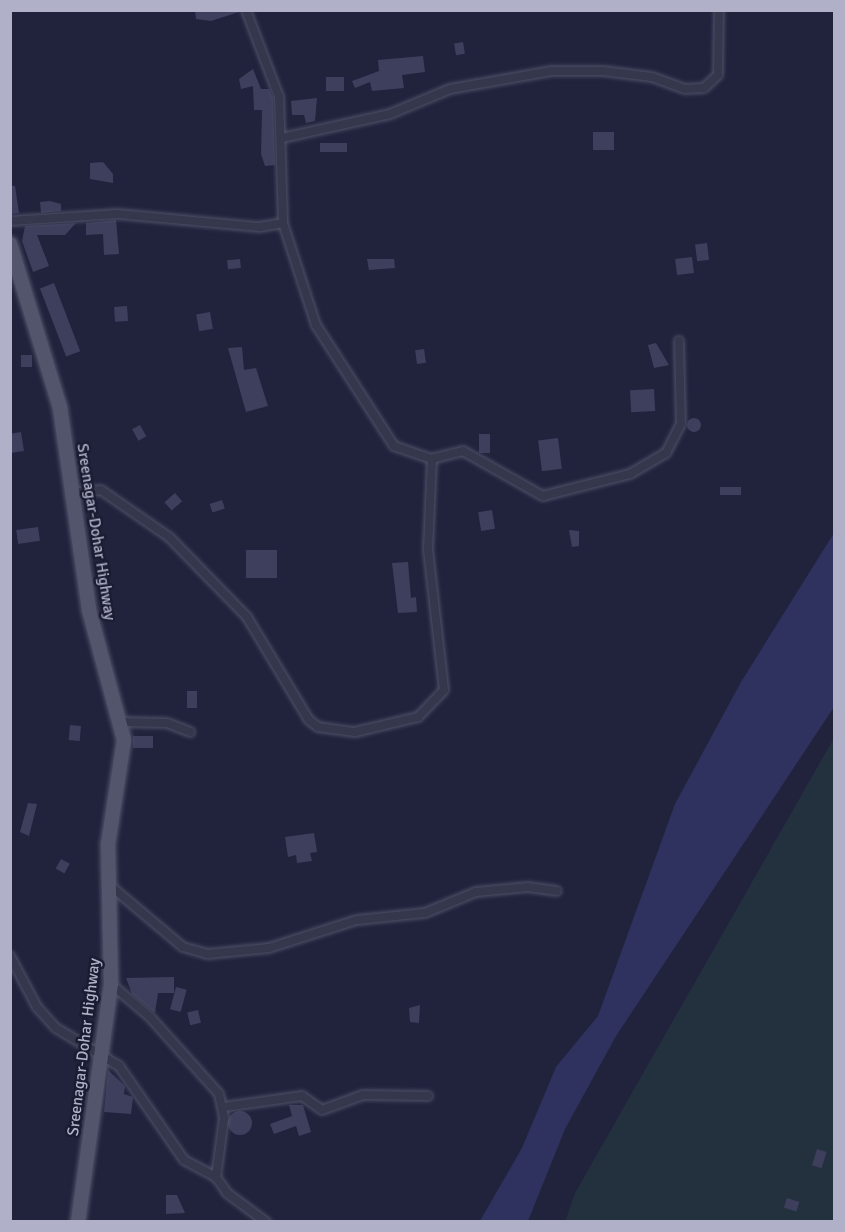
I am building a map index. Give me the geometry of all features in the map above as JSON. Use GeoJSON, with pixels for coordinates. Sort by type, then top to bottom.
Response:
{"type":"FeatureCollection","features":[{"type":"Feature","properties":{"kind":"main road","name":"Sreenagar-Dohar Highway"},"geometry":{"type":"LineString","coordinates":[[10,244],[60,408],[89,610],[122,722],[124,759],[106,883],[111,984],[78,1221]]}},
{"type":"Feature","properties":{"kind":"street"},"geometry":{"type":"LineString","coordinates":[[246,10],[276,84],[282,138],[283,223],[308,308],[341,366],[394,446],[432,459],[462,451],[543,496],[630,474],[666,453],[677,436],[680,341]]}},
{"type":"Feature","properties":{"kind":"street"},"geometry":{"type":"LineString","coordinates":[[282,138],[390,114],[450,89],[551,71],[603,71],[652,77],[685,89],[704,88],[718,75],[719,10]]}},
{"type":"Feature","properties":{"kind":"street"},"geometry":{"type":"LineString","coordinates":[[10,221],[118,214],[259,227],[283,223]]}},
{"type":"Feature","properties":{"kind":"street"},"geometry":{"type":"LineString","coordinates":[[72,493],[101,490],[169,537],[247,617],[309,720],[318,727],[355,732],[418,717],[444,690],[428,550],[432,459]]}},
{"type":"Feature","properties":{"kind":"street"},"geometry":{"type":"LineString","coordinates":[[122,722],[166,723],[190,732]]}},
{"type":"Feature","properties":{"kind":"street"},"geometry":{"type":"LineString","coordinates":[[106,883],[183,947],[208,954],[269,948],[357,920],[425,913],[476,892],[528,887],[557,891]]}},
{"type":"Feature","properties":{"kind":"street"},"geometry":{"type":"LineString","coordinates":[[10,956],[37,1007],[56,1028],[101,1054],[132,1081],[184,1160],[216,1177],[227,1193],[266,1221]]}},
{"type":"Feature","properties":{"kind":"street"},"geometry":{"type":"LineString","coordinates":[[111,984],[195,1062],[224,1107],[216,1177]]}},
{"type":"Feature","properties":{"kind":"street"},"geometry":{"type":"LineString","coordinates":[[224,1107],[302,1096],[322,1110],[363,1095],[428,1096]]}},
{"type":"Feature","properties":{"kind":"shaded area"},"geometry":{"type":"Polygon","coordinates":[[[834,738],[834,1221],[565,1222],[575,1193],[834,738]]]}},
{"type":"Feature","properties":{"kind":"water"},"geometry":{"type":"Polygon","coordinates":[[[834,533],[834,707],[616,1036],[565,1129],[528,1221],[480,1221],[522,1148],[556,1067],[598,1016],[675,804],[741,682],[834,533]]]}},
{"type":"Feature","properties":{"kind":"building"},"geometry":{"type":"Polygon","coordinates":[[[195,10],[239,10],[239,12],[211,21],[196,19],[195,10]]]}},
{"type":"Feature","properties":{"kind":"building"},"geometry":{"type":"Polygon","coordinates":[[[463,42],[465,54],[456,55],[454,43],[463,42]]]}},
{"type":"Feature","properties":{"kind":"building"},"geometry":{"type":"Polygon","coordinates":[[[423,56],[425,72],[402,75],[404,88],[372,91],[370,82],[355,88],[352,81],[379,71],[378,60],[423,56]]]}},
{"type":"Feature","properties":{"kind":"building"},"geometry":{"type":"Polygon","coordinates":[[[253,69],[261,89],[269,89],[273,98],[275,165],[265,166],[261,154],[262,110],[254,110],[253,86],[241,89],[239,79],[253,69]]]}},
{"type":"Feature","properties":{"kind":"building"},"geometry":{"type":"Polygon","coordinates":[[[326,77],[344,77],[344,91],[326,91],[326,77]]]}},
{"type":"Feature","properties":{"kind":"building"},"geometry":{"type":"Polygon","coordinates":[[[317,98],[315,121],[306,123],[304,115],[292,115],[291,101],[317,98]]]}},
{"type":"Feature","properties":{"kind":"building"},"geometry":{"type":"Polygon","coordinates":[[[593,132],[614,132],[614,150],[593,150],[593,132]]]}},
{"type":"Feature","properties":{"kind":"building"},"geometry":{"type":"Polygon","coordinates":[[[320,143],[347,143],[347,152],[320,152],[320,143]]]}},
{"type":"Feature","properties":{"kind":"building"},"geometry":{"type":"Polygon","coordinates":[[[103,162],[113,174],[113,183],[90,179],[90,163],[103,162]]]}},
{"type":"Feature","properties":{"kind":"building"},"geometry":{"type":"Polygon","coordinates":[[[10,186],[15,186],[19,213],[10,214],[10,186]]]}},
{"type":"Feature","properties":{"kind":"building"},"geometry":{"type":"Polygon","coordinates":[[[50,201],[61,204],[61,211],[41,213],[40,202],[50,201]]]}},
{"type":"Feature","properties":{"kind":"building"},"geometry":{"type":"Polygon","coordinates":[[[116,220],[119,254],[104,255],[103,234],[86,235],[86,223],[116,220]]]}},
{"type":"Feature","properties":{"kind":"building"},"geometry":{"type":"Polygon","coordinates":[[[76,223],[65,235],[37,235],[49,266],[33,272],[22,241],[25,226],[76,223]]]}},
{"type":"Feature","properties":{"kind":"building"},"geometry":{"type":"Polygon","coordinates":[[[707,243],[709,260],[697,261],[695,244],[707,243]]]}},
{"type":"Feature","properties":{"kind":"building"},"geometry":{"type":"Polygon","coordinates":[[[692,257],[694,273],[677,275],[675,259],[692,257]]]}},
{"type":"Feature","properties":{"kind":"building"},"geometry":{"type":"Polygon","coordinates":[[[240,259],[241,268],[228,269],[227,260],[240,259]]]}},
{"type":"Feature","properties":{"kind":"building"},"geometry":{"type":"Polygon","coordinates":[[[367,259],[394,259],[395,268],[369,270],[367,259]]]}},
{"type":"Feature","properties":{"kind":"building"},"geometry":{"type":"Polygon","coordinates":[[[54,283],[80,351],[66,357],[40,288],[54,283]]]}},
{"type":"Feature","properties":{"kind":"building"},"geometry":{"type":"Polygon","coordinates":[[[127,306],[128,321],[115,322],[114,307],[127,306]]]}},
{"type":"Feature","properties":{"kind":"building"},"geometry":{"type":"Polygon","coordinates":[[[210,312],[213,329],[199,331],[196,314],[210,312]]]}},
{"type":"Feature","properties":{"kind":"building"},"geometry":{"type":"Polygon","coordinates":[[[656,343],[669,365],[654,368],[648,345],[656,343]]]}},
{"type":"Feature","properties":{"kind":"building"},"geometry":{"type":"Polygon","coordinates":[[[242,347],[244,370],[256,368],[268,406],[246,412],[228,348],[242,347]]]}},
{"type":"Feature","properties":{"kind":"building"},"geometry":{"type":"Polygon","coordinates":[[[424,349],[426,363],[417,364],[415,350],[424,349]]]}},
{"type":"Feature","properties":{"kind":"building"},"geometry":{"type":"Polygon","coordinates":[[[21,355],[32,355],[32,367],[21,367],[21,355]]]}},
{"type":"Feature","properties":{"kind":"building"},"geometry":{"type":"Polygon","coordinates":[[[654,389],[655,411],[631,412],[630,390],[654,389]]]}},
{"type":"Feature","properties":{"kind":"building"},"geometry":{"type":"Polygon","coordinates":[[[691,418],[697,418],[701,425],[697,432],[691,432],[687,428],[687,422],[691,418]]]}},
{"type":"Feature","properties":{"kind":"building"},"geometry":{"type":"Polygon","coordinates":[[[140,425],[146,436],[138,441],[132,429],[140,425]]]}},
{"type":"Feature","properties":{"kind":"building"},"geometry":{"type":"Polygon","coordinates":[[[21,432],[24,451],[10,453],[10,434],[21,432]]]}},
{"type":"Feature","properties":{"kind":"building"},"geometry":{"type":"Polygon","coordinates":[[[479,434],[490,434],[490,453],[479,453],[479,434]]]}},
{"type":"Feature","properties":{"kind":"building"},"geometry":{"type":"Polygon","coordinates":[[[558,438],[562,469],[542,471],[538,440],[558,438]]]}},
{"type":"Feature","properties":{"kind":"building"},"geometry":{"type":"Polygon","coordinates":[[[720,487],[741,487],[741,495],[720,495],[720,487]]]}},
{"type":"Feature","properties":{"kind":"building"},"geometry":{"type":"Polygon","coordinates":[[[175,493],[182,501],[172,510],[164,502],[175,493]]]}},
{"type":"Feature","properties":{"kind":"building"},"geometry":{"type":"Polygon","coordinates":[[[222,500],[225,509],[212,513],[210,504],[222,500]]]}},
{"type":"Feature","properties":{"kind":"building"},"geometry":{"type":"Polygon","coordinates":[[[492,510],[495,529],[481,531],[478,512],[492,510]]]}},
{"type":"Feature","properties":{"kind":"building"},"geometry":{"type":"Polygon","coordinates":[[[38,527],[40,541],[18,544],[16,530],[38,527]]]}},
{"type":"Feature","properties":{"kind":"building"},"geometry":{"type":"Polygon","coordinates":[[[569,530],[579,531],[579,546],[572,547],[569,530]]]}},
{"type":"Feature","properties":{"kind":"building"},"geometry":{"type":"Polygon","coordinates":[[[246,550],[277,550],[277,578],[246,578],[246,550]]]}},
{"type":"Feature","properties":{"kind":"building"},"geometry":{"type":"Polygon","coordinates":[[[408,562],[411,598],[416,597],[417,612],[398,613],[392,563],[408,562]]]}},
{"type":"Feature","properties":{"kind":"building"},"geometry":{"type":"Polygon","coordinates":[[[187,691],[197,691],[197,708],[187,708],[187,691]]]}},
{"type":"Feature","properties":{"kind":"building"},"geometry":{"type":"Polygon","coordinates":[[[70,725],[81,726],[80,741],[69,740],[70,725]]]}},
{"type":"Feature","properties":{"kind":"building"},"geometry":{"type":"Polygon","coordinates":[[[133,736],[153,736],[153,748],[133,748],[133,736]]]}},
{"type":"Feature","properties":{"kind":"building"},"geometry":{"type":"Polygon","coordinates":[[[28,803],[37,804],[29,836],[20,832],[28,803]]]}},
{"type":"Feature","properties":{"kind":"building"},"geometry":{"type":"Polygon","coordinates":[[[314,833],[317,852],[310,853],[312,861],[297,863],[296,855],[288,857],[285,837],[314,833]]]}},
{"type":"Feature","properties":{"kind":"building"},"geometry":{"type":"Polygon","coordinates":[[[61,859],[70,864],[64,873],[56,869],[61,859]]]}},
{"type":"Feature","properties":{"kind":"building"},"geometry":{"type":"Polygon","coordinates":[[[174,977],[174,993],[158,993],[155,1013],[132,994],[126,978],[174,977]]]}},
{"type":"Feature","properties":{"kind":"building"},"geometry":{"type":"Polygon","coordinates":[[[176,987],[187,990],[181,1012],[170,1009],[176,987]]]}},
{"type":"Feature","properties":{"kind":"building"},"geometry":{"type":"Polygon","coordinates":[[[420,1005],[419,1023],[410,1022],[409,1008],[420,1005]]]}},
{"type":"Feature","properties":{"kind":"building"},"geometry":{"type":"Polygon","coordinates":[[[198,1010],[201,1023],[190,1025],[187,1012],[198,1010]]]}},
{"type":"Feature","properties":{"kind":"building"},"geometry":{"type":"Polygon","coordinates":[[[108,1070],[125,1086],[124,1094],[133,1097],[131,1114],[104,1112],[108,1070]]]}},
{"type":"Feature","properties":{"kind":"building"},"geometry":{"type":"Polygon","coordinates":[[[289,1105],[303,1105],[311,1132],[299,1136],[296,1126],[274,1134],[270,1124],[292,1116],[289,1105]]]}},
{"type":"Feature","properties":{"kind":"building"},"geometry":{"type":"Polygon","coordinates":[[[240,1111],[248,1115],[252,1123],[248,1131],[240,1135],[232,1131],[228,1123],[232,1115],[240,1111]]]}},
{"type":"Feature","properties":{"kind":"building"},"geometry":{"type":"Polygon","coordinates":[[[817,1149],[827,1152],[822,1168],[812,1165],[817,1149]]]}},
{"type":"Feature","properties":{"kind":"building"},"geometry":{"type":"Polygon","coordinates":[[[166,1195],[177,1195],[185,1213],[166,1214],[166,1195]]]}},
{"type":"Feature","properties":{"kind":"building"},"geometry":{"type":"Polygon","coordinates":[[[787,1198],[799,1202],[796,1212],[784,1208],[787,1198]]]}}]}
